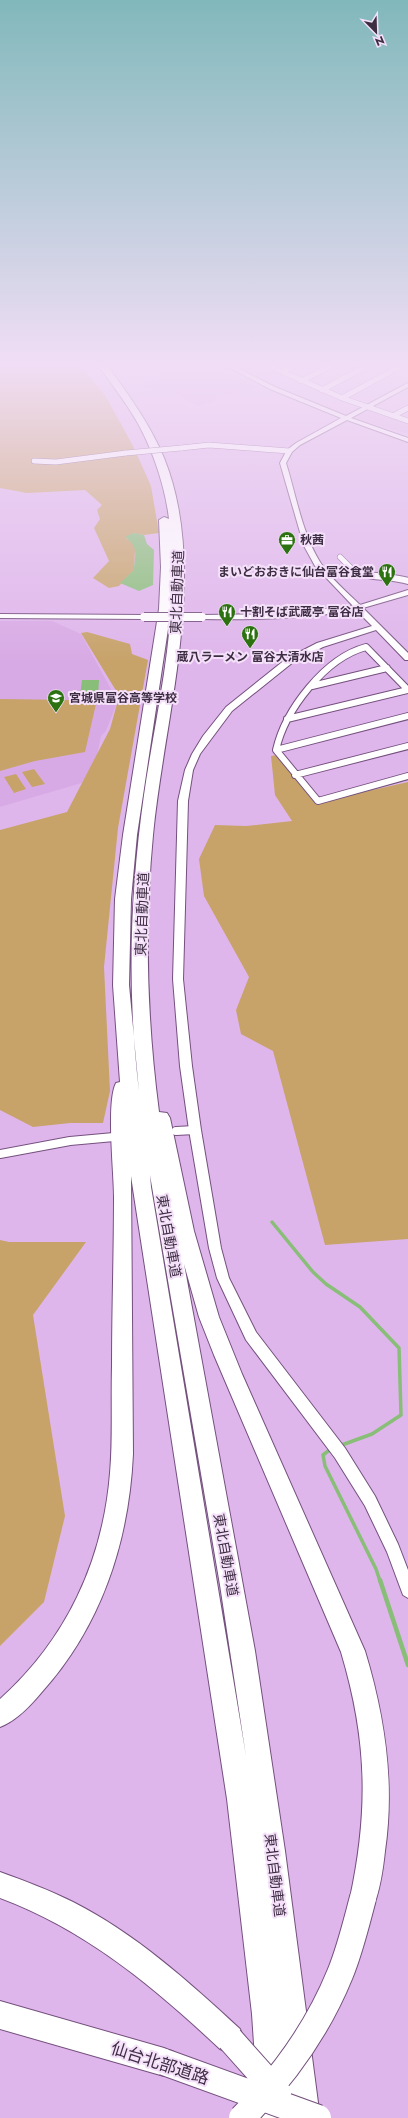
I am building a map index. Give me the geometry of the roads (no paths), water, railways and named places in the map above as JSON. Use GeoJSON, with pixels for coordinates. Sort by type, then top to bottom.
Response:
{"type":"FeatureCollection","features":[{"type":"Feature","properties":{"kind":"highway","name":"東北自動車道"},"geometry":{"type":"LineString","coordinates":[[150,465],[157,484],[166,539],[165,609],[130,835],[123,899],[121,984],[126,1060],[144,1202],[240,1799],[266,2014],[274,2118]]}},
{"type":"Feature","properties":{"kind":"highway","name":"東北自動車道"},"geometry":{"type":"LineString","coordinates":[[161,465],[168,484],[178,540],[180,568],[178,617],[145,837],[140,906],[140,982],[145,1066],[157,1167],[232,1586],[265,1794],[304,2118]]}},
{"type":"Feature","properties":{"kind":"highway"},"geometry":{"type":"LineString","coordinates":[[140,982],[153,1075],[170,1165],[203,1298],[236,1388],[266,1449],[353,1651],[363,1681],[372,1718],[377,1799],[374,1847],[363,1898],[336,1982],[310,2031],[260,2101],[242,2118]]}},
{"type":"Feature","properties":{"kind":"highway"},"geometry":{"type":"LineString","coordinates":[[0,1715],[14,1704],[49,1664],[76,1628],[94,1591],[106,1555],[117,1508],[122,1463],[123,1195],[120,1108],[126,1060]]}},
{"type":"Feature","properties":{"kind":"highway"},"geometry":{"type":"LineString","coordinates":[[0,1885],[57,1908],[103,1934],[146,1965],[184,1995],[230,2039],[281,2097],[296,2118]]}},
{"type":"Feature","properties":{"kind":"highway","name":"仙台北部道路"},"geometry":{"type":"LineString","coordinates":[[0,2015],[164,2062],[318,2118]]}},
{"type":"Feature","properties":{"kind":"street"},"geometry":{"type":"LineString","coordinates":[[284,465],[284,469],[308,546],[323,570],[408,658]]}},
{"type":"Feature","properties":{"kind":"street"},"geometry":{"type":"LineString","coordinates":[[340,557],[349,569],[356,573],[394,576],[408,581]]}},
{"type":"Feature","properties":{"kind":"street"},"geometry":{"type":"LineString","coordinates":[[0,616],[298,616],[358,607],[408,592]]}},
{"type":"Feature","properties":{"kind":"street"},"geometry":{"type":"LineString","coordinates":[[378,628],[320,645],[290,661],[229,709],[206,738],[196,754],[189,770],[183,801],[178,979],[186,1066],[195,1130],[215,1248],[223,1278],[234,1304],[251,1336],[331,1440],[370,1501],[393,1549],[408,1590]]}},
{"type":"Feature","properties":{"kind":"street"},"geometry":{"type":"LineString","coordinates":[[408,690],[366,647],[361,647],[335,662],[312,686],[287,719],[279,735],[276,750],[295,775],[318,801],[408,776]]}},
{"type":"Feature","properties":{"kind":"street"},"geometry":{"type":"LineString","coordinates":[[312,686],[387,668]]}},
{"type":"Feature","properties":{"kind":"street"},"geometry":{"type":"LineString","coordinates":[[287,719],[408,690]]}},
{"type":"Feature","properties":{"kind":"street"},"geometry":{"type":"LineString","coordinates":[[276,750],[408,716]]}},
{"type":"Feature","properties":{"kind":"street"},"geometry":{"type":"LineString","coordinates":[[295,775],[408,746]]}},
{"type":"Feature","properties":{"kind":"street"},"geometry":{"type":"LineString","coordinates":[[176,1131],[195,1130]]}},
{"type":"Feature","properties":{"kind":"street"},"geometry":{"type":"LineString","coordinates":[[0,1154],[70,1141],[114,1137]]}},
{"type":"Feature","properties":{"kind":"waterway"},"geometry":{"type":"LineString","coordinates":[[272,1222],[313,1272],[326,1284],[360,1307],[399,1348],[401,1415],[372,1434],[339,1446]]}},
{"type":"Feature","properties":{"kind":"waterway"},"geometry":{"type":"LineString","coordinates":[[332,1448],[323,1455],[325,1466],[376,1569],[380,1581]]}},
{"type":"Feature","properties":{"kind":"waterway"},"geometry":{"type":"LineString","coordinates":[[380,1580],[408,1665]]}},
{"type":"Feature","properties":{"kind":"place","name":"秋茜"},"geometry":{"type":"Point","coordinates":[287,555]}},
{"type":"Feature","properties":{"kind":"place","name":"まいどおおきに仙台富谷食堂"},"geometry":{"type":"Point","coordinates":[387,587]}},
{"type":"Feature","properties":{"kind":"place","name":"十割そば武蔵亭 富谷店"},"geometry":{"type":"Point","coordinates":[227,627]}},
{"type":"Feature","properties":{"kind":"place","name":"蔵八ラーメン 富谷大清水店"},"geometry":{"type":"Point","coordinates":[250,649]}},
{"type":"Feature","properties":{"kind":"place","name":"宮城県富谷高等学校"},"geometry":{"type":"Point","coordinates":[56,713]}}]}
